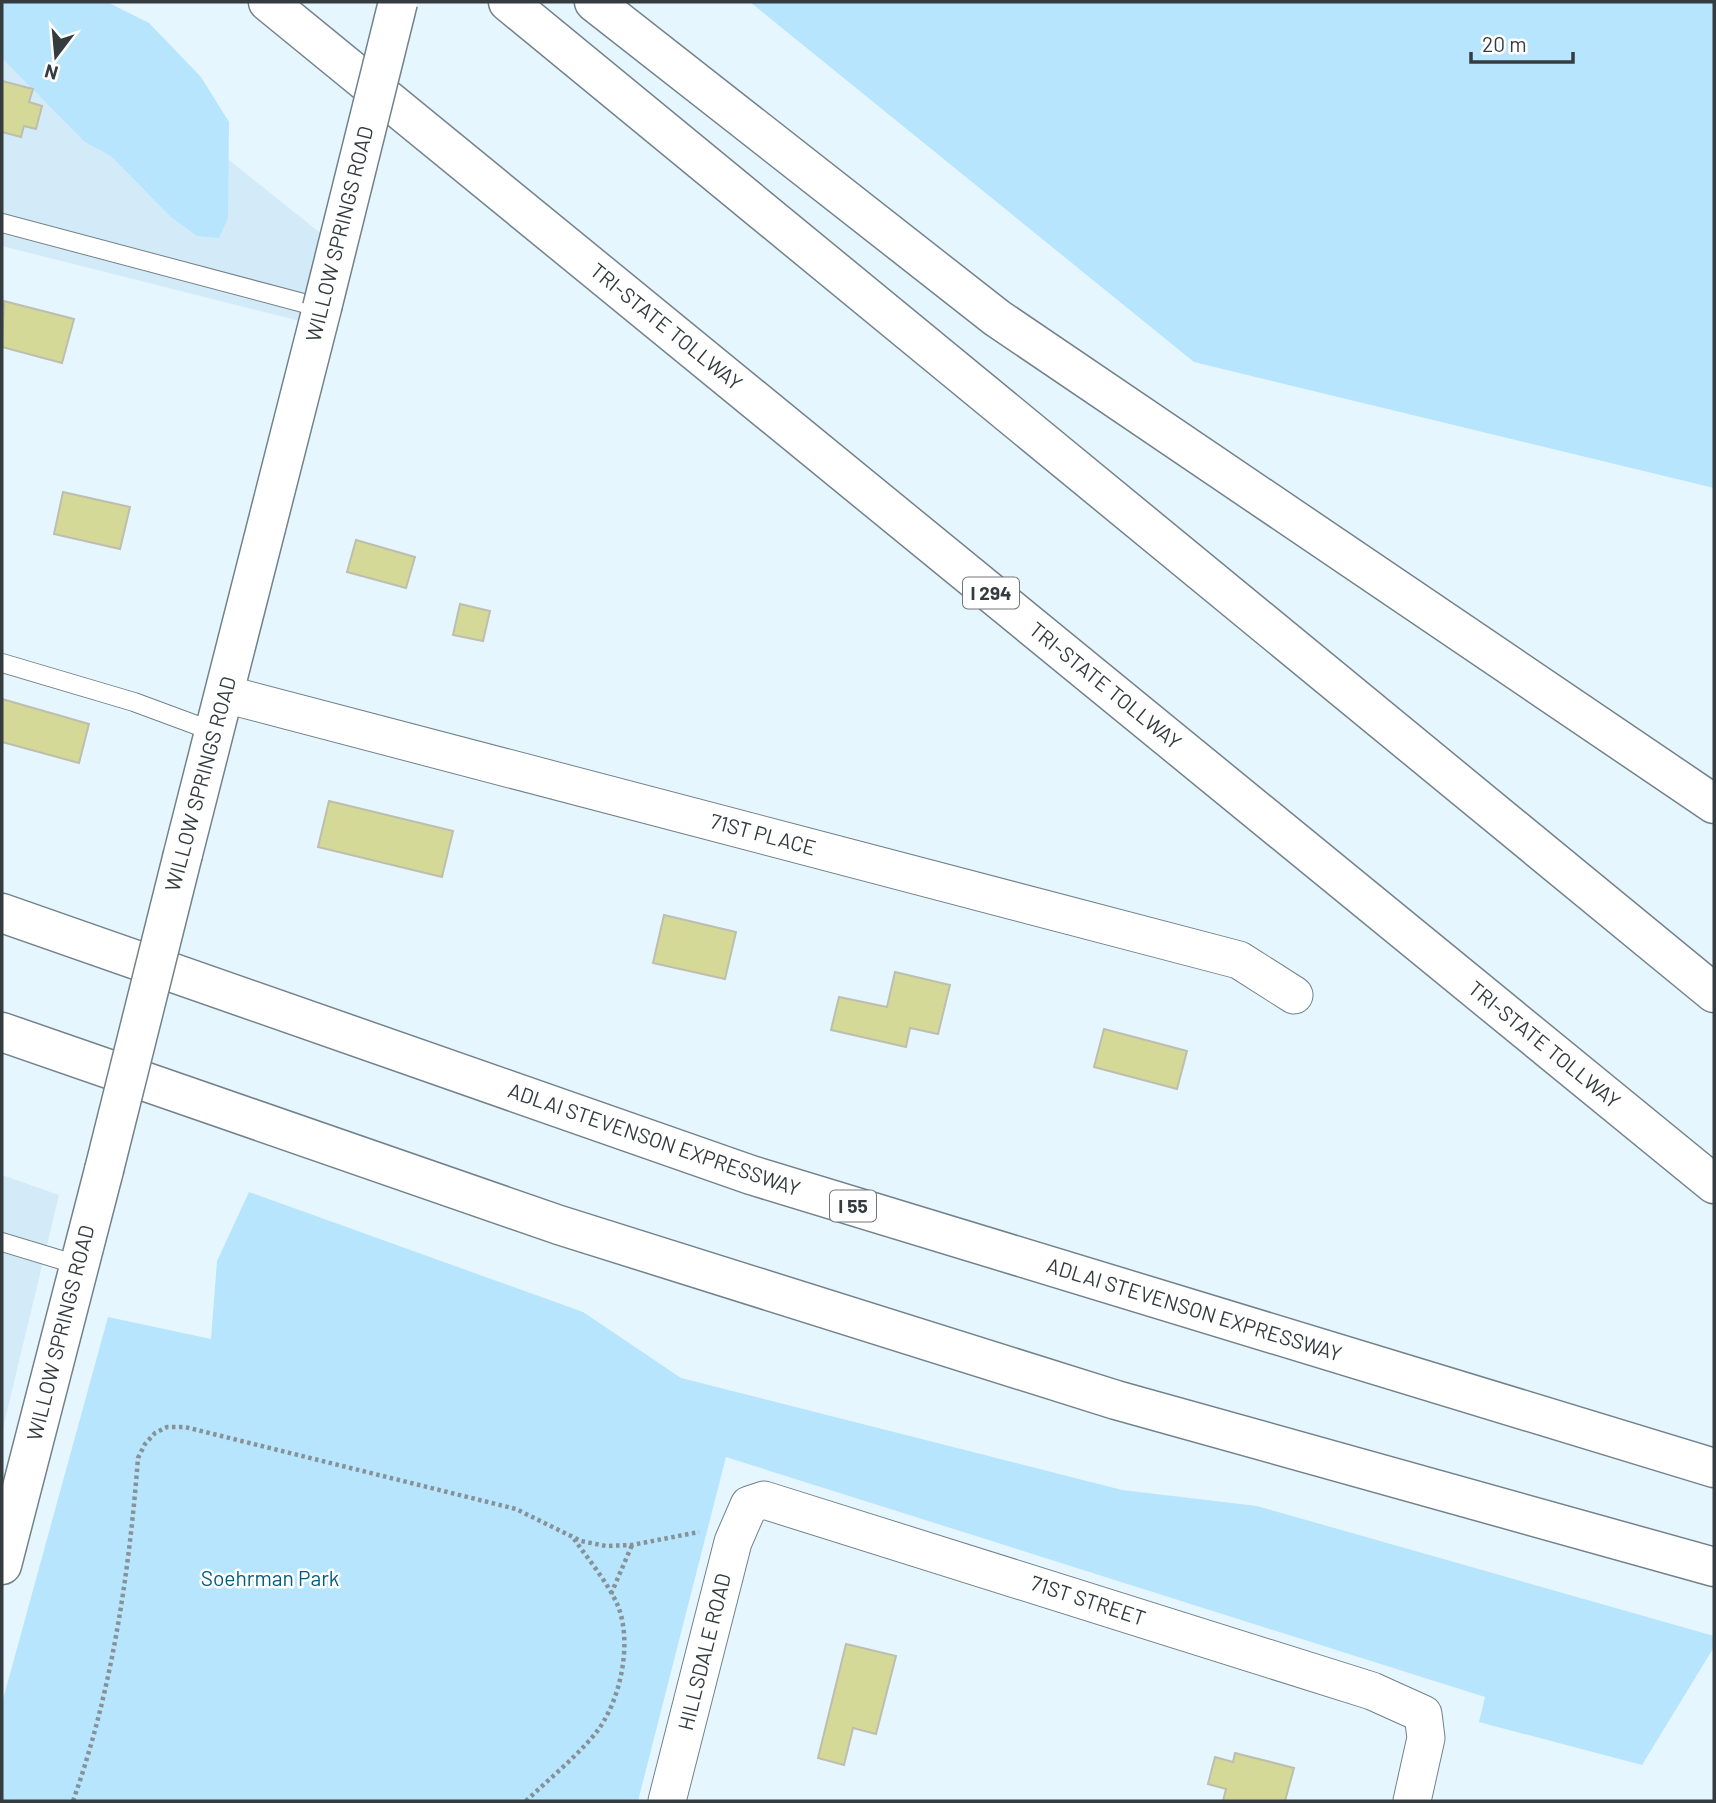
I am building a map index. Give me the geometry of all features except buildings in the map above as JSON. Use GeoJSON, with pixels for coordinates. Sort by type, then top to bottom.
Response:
{"type":"FeatureCollection","features":[{"type":"Feature","properties":{"kind":"main road","name":"TRI-STATE TOLLWAY"},"geometry":{"type":"LineString","coordinates":[[268,2],[1714,1184]]}},
{"type":"Feature","properties":{"kind":"main road","name":"WILLOW SPRINGS ROAD"},"geometry":{"type":"LineString","coordinates":[[2,1565],[225,694],[398,2]]}},
{"type":"Feature","properties":{"kind":"main road"},"geometry":{"type":"LineString","coordinates":[[508,2],[1714,993]]}},
{"type":"Feature","properties":{"kind":"main road"},"geometry":{"type":"LineString","coordinates":[[594,2],[997,318],[1714,804]]}},
{"type":"Feature","properties":{"kind":"main road","name":"ADLAI STEVENSON EXPRESSWAY"},"geometry":{"type":"LineString","coordinates":[[2,913],[751,1175],[1714,1468]]}},
{"type":"Feature","properties":{"kind":"main road"},"geometry":{"type":"LineString","coordinates":[[2,1032],[559,1225],[1116,1400],[1714,1567]]}},
{"type":"Feature","properties":{"kind":"street","name":"71ST PLACE"},"geometry":{"type":"LineString","coordinates":[[225,694],[1239,960],[1294,995]]}},
{"type":"Feature","properties":{"kind":"street","name":"71ST STREET"},"geometry":{"type":"LineString","coordinates":[[749,1505],[764,1500],[811,1513],[1372,1690],[1423,1714],[1426,1738],[1412,1801]]}},
{"type":"Feature","properties":{"kind":"street","name":"HILLSDALE ROAD"},"geometry":{"type":"LineString","coordinates":[[667,1801],[733,1542],[749,1505]]}},
{"type":"Feature","properties":{"kind":"lane"},"geometry":{"type":"LineString","coordinates":[[2,223],[322,308]]}},
{"type":"Feature","properties":{"kind":"lane"},"geometry":{"type":"LineString","coordinates":[[2,663],[134,702],[215,732]]}},
{"type":"Feature","properties":{"kind":"lane"},"geometry":{"type":"LineString","coordinates":[[2,1242],[78,1265]]}},
{"type":"Feature","properties":{"kind":"path"},"geometry":{"type":"LineString","coordinates":[[73,1801],[98,1727],[119,1624],[138,1458],[145,1444],[167,1427],[185,1426],[384,1478],[516,1508],[573,1538],[606,1546],[632,1545],[702,1531],[733,1542]]}},
{"type":"Feature","properties":{"kind":"path"},"geometry":{"type":"LineString","coordinates":[[526,1801],[595,1734],[608,1715],[620,1672],[624,1637],[618,1606],[573,1538]]}},
{"type":"Feature","properties":{"kind":"path"},"geometry":{"type":"LineString","coordinates":[[611,1595],[632,1545]]}},
{"type":"Feature","properties":{"kind":"shaded area"},"geometry":{"type":"Polygon","coordinates":[[[2,2],[31,2],[323,235],[300,321],[2,246],[2,2]]]}},
{"type":"Feature","properties":{"kind":"shaded area"},"geometry":{"type":"Polygon","coordinates":[[[2,1175],[59,1195],[2,1432],[2,1175]]]}},
{"type":"Feature","properties":{"kind":"green space"},"geometry":{"type":"Polygon","coordinates":[[[2,2],[107,2],[149,23],[201,77],[229,122],[228,218],[219,238],[197,236],[171,217],[111,156],[85,142],[2,58],[2,2]]]}},
{"type":"Feature","properties":{"kind":"green space"},"geometry":{"type":"Polygon","coordinates":[[[750,2],[1714,2],[1714,488],[1194,362],[750,2]]]}},
{"type":"Feature","properties":{"kind":"green space","name":"Soehrman Park"},"geometry":{"type":"Polygon","coordinates":[[[249,1192],[583,1312],[681,1378],[1122,1490],[1257,1506],[1714,1636],[1714,1647],[1642,1765],[1479,1722],[1485,1697],[726,1457],[638,1801],[2,1801],[2,1703],[108,1317],[211,1339],[217,1261],[249,1192]]]}}]}
